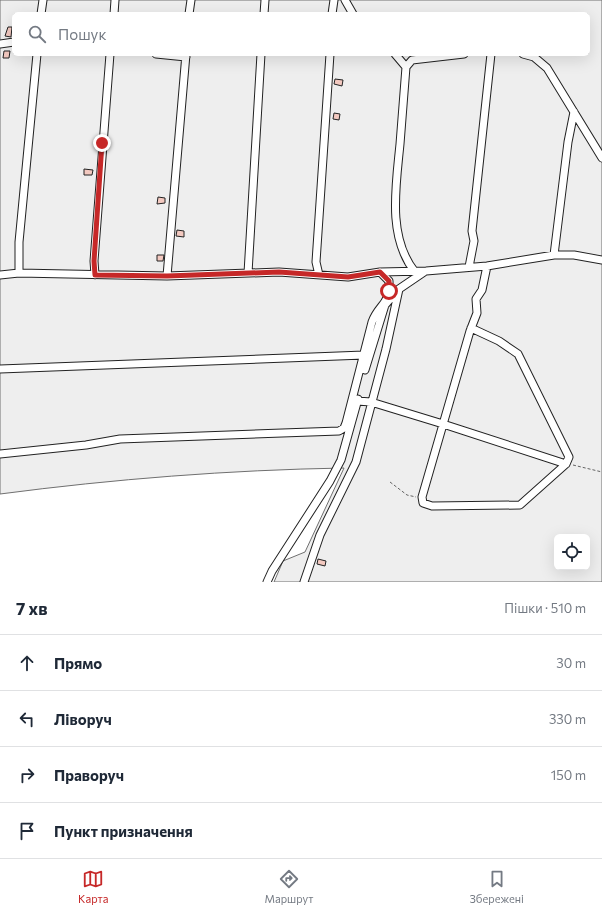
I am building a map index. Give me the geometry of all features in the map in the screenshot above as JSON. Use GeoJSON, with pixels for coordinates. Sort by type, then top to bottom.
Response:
{"type":"FeatureCollection","features":[{"type":"Feature","properties":{"kind":"street"},"geometry":{"type":"LineString","coordinates":[[41,12],[43,0]]}},
{"type":"Feature","properties":{"kind":"street"},"geometry":{"type":"LineString","coordinates":[[114,12],[115,0]]}},
{"type":"Feature","properties":{"kind":"street"},"geometry":{"type":"LineString","coordinates":[[190,12],[191,0]]}},
{"type":"Feature","properties":{"kind":"street"},"geometry":{"type":"LineString","coordinates":[[264,12],[265,0]]}},
{"type":"Feature","properties":{"kind":"street"},"geometry":{"type":"LineString","coordinates":[[332,12],[334,0]]}},
{"type":"Feature","properties":{"kind":"street"},"geometry":{"type":"LineString","coordinates":[[345,0],[352,12]]}},
{"type":"Feature","properties":{"kind":"street"},"geometry":{"type":"LineString","coordinates":[[0,44],[12,42]]}},
{"type":"Feature","properties":{"kind":"street"},"geometry":{"type":"LineString","coordinates":[[19,273],[19,242],[37,56]]}},
{"type":"Feature","properties":{"kind":"street"},"geometry":{"type":"LineString","coordinates":[[95,275],[94,261],[110,56]]}},
{"type":"Feature","properties":{"kind":"street"},"geometry":{"type":"LineString","coordinates":[[167,276],[174,211],[173,192],[179,152],[186,56]]}},
{"type":"Feature","properties":{"kind":"street"},"geometry":{"type":"LineString","coordinates":[[248,273],[261,56]]}},
{"type":"Feature","properties":{"kind":"street"},"geometry":{"type":"LineString","coordinates":[[319,275],[316,262],[330,56]]}},
{"type":"Feature","properties":{"kind":"street"},"geometry":{"type":"LineString","coordinates":[[397,56],[406,67]]}},
{"type":"Feature","properties":{"kind":"street"},"geometry":{"type":"LineString","coordinates":[[415,272],[407,261],[396,221],[395,199],[406,67],[412,60],[447,56]]}},
{"type":"Feature","properties":{"kind":"street"},"geometry":{"type":"LineString","coordinates":[[469,267],[474,240],[472,231],[491,56]]}},
{"type":"Feature","properties":{"kind":"street"},"geometry":{"type":"LineString","coordinates":[[530,56],[534,57],[547,68],[602,158]]}},
{"type":"Feature","properties":{"kind":"street"},"geometry":{"type":"LineString","coordinates":[[554,255],[568,142],[574,112]]}},
{"type":"Feature","properties":{"kind":"street"},"geometry":{"type":"LineString","coordinates":[[0,275],[19,273],[167,276],[279,272],[348,277],[380,272],[415,272],[486,266],[554,255],[574,255],[602,260]]}},
{"type":"Feature","properties":{"kind":"street"},"geometry":{"type":"LineString","coordinates":[[471,328],[499,341],[518,354],[569,457],[566,464],[520,505],[432,506],[423,503],[423,493],[471,328],[477,313],[476,299],[482,290],[486,266]]}},
{"type":"Feature","properties":{"kind":"street"},"geometry":{"type":"LineString","coordinates":[[0,454],[86,446],[120,439],[339,432],[344,428],[346,423],[375,313],[385,305],[399,289],[426,271]]}},
{"type":"Feature","properties":{"kind":"street"},"geometry":{"type":"LineString","coordinates":[[267,582],[272,571],[330,481],[341,460],[369,355],[389,291],[389,281],[380,272]]}},
{"type":"Feature","properties":{"kind":"street"},"geometry":{"type":"LineString","coordinates":[[304,582],[320,535],[356,462],[386,350],[399,289]]}},
{"type":"Feature","properties":{"kind":"street"},"geometry":{"type":"LineString","coordinates":[[0,369],[364,354]]}},
{"type":"Feature","properties":{"kind":"street"},"geometry":{"type":"LineString","coordinates":[[357,401],[372,402],[566,464]]}},
{"type":"Feature","properties":{"kind":"path"},"geometry":{"type":"LineString","coordinates":[[566,464],[602,472]]}},
{"type":"Feature","properties":{"kind":"path"},"geometry":{"type":"LineString","coordinates":[[390,482],[407,495],[414,498],[423,493]]}},
{"type":"Feature","properties":{"kind":"shaded area"},"geometry":{"type":"Polygon","coordinates":[[[0,0],[602,0],[602,582],[274,582],[283,561],[305,552],[344,468],[215,473],[129,480],[0,494],[0,0]]]}},
{"type":"Feature","properties":{"kind":"building"},"geometry":{"type":"Polygon","coordinates":[[[8,27],[12,27],[11,37],[5,36],[8,27]]]}},
{"type":"Feature","properties":{"kind":"building"},"geometry":{"type":"Polygon","coordinates":[[[4,51],[10,51],[9,58],[3,58],[4,51]]]}},
{"type":"Feature","properties":{"kind":"building"},"geometry":{"type":"Polygon","coordinates":[[[335,79],[343,80],[342,86],[334,84],[335,79]]]}},
{"type":"Feature","properties":{"kind":"building"},"geometry":{"type":"Polygon","coordinates":[[[334,113],[340,114],[339,120],[333,119],[334,113]]]}},
{"type":"Feature","properties":{"kind":"building"},"geometry":{"type":"Polygon","coordinates":[[[84,169],[93,170],[92,175],[84,175],[84,169]]]}},
{"type":"Feature","properties":{"kind":"building"},"geometry":{"type":"Polygon","coordinates":[[[158,197],[165,198],[165,203],[157,204],[158,197]]]}},
{"type":"Feature","properties":{"kind":"building"},"geometry":{"type":"Polygon","coordinates":[[[177,230],[184,231],[184,237],[176,236],[177,230]]]}},
{"type":"Feature","properties":{"kind":"building"},"geometry":{"type":"Polygon","coordinates":[[[157,255],[164,255],[163,261],[157,261],[157,255]]]}},
{"type":"Feature","properties":{"kind":"building"},"geometry":{"type":"Polygon","coordinates":[[[318,559],[326,561],[325,566],[317,564],[318,559]]]}},
{"type":"Feature","properties":{"kind":"route"},"geometry":{"type":"LineString","coordinates":[[102,143],[94,261],[95,275],[167,276],[279,272],[348,277],[380,272],[389,281],[389,291]]}}]}
